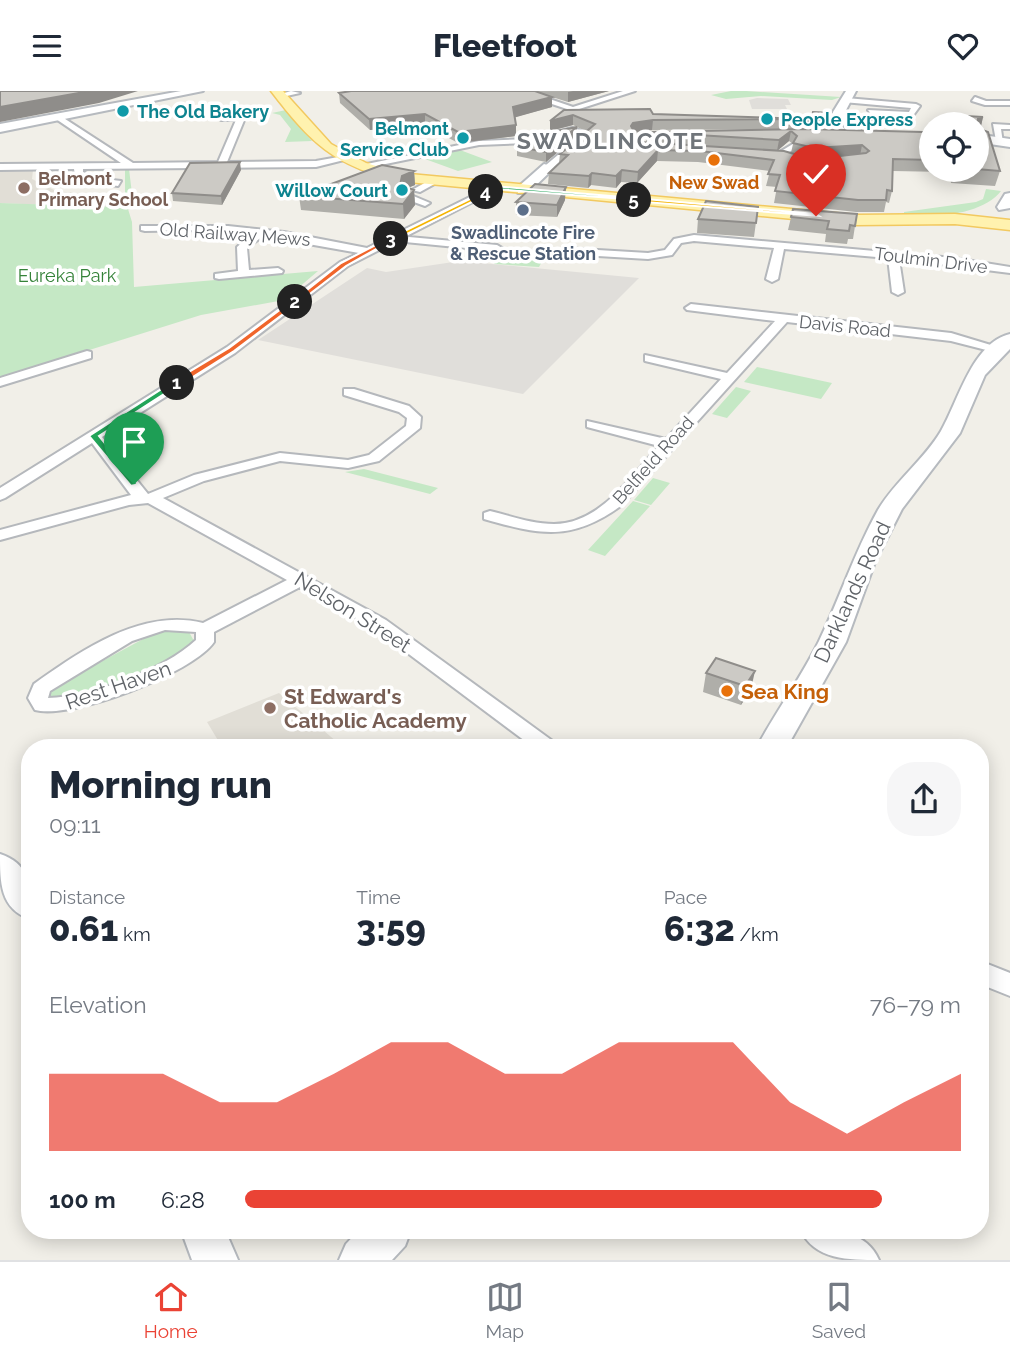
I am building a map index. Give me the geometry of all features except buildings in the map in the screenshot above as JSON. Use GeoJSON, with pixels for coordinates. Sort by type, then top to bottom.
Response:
{"type":"FeatureCollection","features":[{"type":"Feature","properties":{"kind":"main road"},"geometry":{"type":"LineString","coordinates":[[285,92],[326,147],[344,159],[361,166],[433,182],[856,220],[955,219],[1010,225]]}},
{"type":"Feature","properties":{"kind":"main road"},"geometry":{"type":"LineString","coordinates":[[955,219],[1006,205]]}},
{"type":"Feature","properties":{"kind":"main road"},"geometry":{"type":"LineString","coordinates":[[1006,205],[998,217],[1010,225]]}},
{"type":"Feature","properties":{"kind":"street"},"geometry":{"type":"LineString","coordinates":[[0,128],[198,91]]}},
{"type":"Feature","properties":{"kind":"street"},"geometry":{"type":"LineString","coordinates":[[489,91],[532,95],[564,108],[582,108],[631,91]]}},
{"type":"Feature","properties":{"kind":"street"},"geometry":{"type":"LineString","coordinates":[[840,131],[836,127],[837,120],[849,95],[916,106],[912,115],[872,112]]}},
{"type":"Feature","properties":{"kind":"street"},"geometry":{"type":"LineString","coordinates":[[975,99],[985,103],[1010,103]]}},
{"type":"Feature","properties":{"kind":"street"},"geometry":{"type":"LineString","coordinates":[[59,117],[131,166]]}},
{"type":"Feature","properties":{"kind":"street"},"geometry":{"type":"LineString","coordinates":[[222,164],[241,118],[224,118]]}},
{"type":"Feature","properties":{"kind":"street"},"geometry":{"type":"LineString","coordinates":[[1003,140],[996,127],[1010,127]]}},
{"type":"Feature","properties":{"kind":"street"},"geometry":{"type":"LineString","coordinates":[[361,166],[480,143],[529,141],[572,130],[588,134],[523,190]]}},
{"type":"Feature","properties":{"kind":"street"},"geometry":{"type":"LineString","coordinates":[[795,134],[840,131],[854,134]]}},
{"type":"Feature","properties":{"kind":"street"},"geometry":{"type":"LineString","coordinates":[[811,135],[778,156],[812,165]]}},
{"type":"Feature","properties":{"kind":"street"},"geometry":{"type":"LineString","coordinates":[[0,167],[316,164],[344,159]]}},
{"type":"Feature","properties":{"kind":"street"},"geometry":{"type":"LineString","coordinates":[[79,167],[78,173],[85,178],[118,183]]}},
{"type":"Feature","properties":{"kind":"street"},"geometry":{"type":"LineString","coordinates":[[425,203],[406,196],[433,182]]}},
{"type":"Feature","properties":{"kind":"street"},"geometry":{"type":"LineString","coordinates":[[0,495],[232,349],[344,264],[495,188]]}},
{"type":"Feature","properties":{"kind":"street","name":"Old Railway Mews"},"geometry":{"type":"LineString","coordinates":[[144,229],[176,226],[260,233],[309,239],[366,251]]}},
{"type":"Feature","properties":{"kind":"street"},"geometry":{"type":"LineString","coordinates":[[244,274],[242,247],[260,233]]}},
{"type":"Feature","properties":{"kind":"street","name":"Toulmin Drive"},"geometry":{"type":"LineString","coordinates":[[564,251],[648,256],[668,253],[678,241],[694,238],[893,255],[1010,270]]}},
{"type":"Feature","properties":{"kind":"street"},"geometry":{"type":"LineString","coordinates":[[410,240],[497,248]]}},
{"type":"Feature","properties":{"kind":"street"},"geometry":{"type":"LineString","coordinates":[[772,279],[780,246]]}},
{"type":"Feature","properties":{"kind":"street"},"geometry":{"type":"LineString","coordinates":[[893,255],[898,292]]}},
{"type":"Feature","properties":{"kind":"street"},"geometry":{"type":"LineString","coordinates":[[219,276],[278,271]]}},
{"type":"Feature","properties":{"kind":"street","name":"Davis Road"},"geometry":{"type":"LineString","coordinates":[[691,308],[1004,344]]}},
{"type":"Feature","properties":{"kind":"street","name":"Belfield Road"},"geometry":{"type":"LineString","coordinates":[[489,516],[535,529],[559,529],[592,522],[616,502],[783,319]]}},
{"type":"Feature","properties":{"kind":"street","name":"Darklands Road"},"geometry":{"type":"LineString","coordinates":[[777,739],[832,642],[863,562],[891,508],[941,447],[959,416],[976,375],[1004,344]]}},
{"type":"Feature","properties":{"kind":"street"},"geometry":{"type":"LineString","coordinates":[[0,382],[87,355]]}},
{"type":"Feature","properties":{"kind":"street"},"geometry":{"type":"LineString","coordinates":[[650,358],[729,377]]}},
{"type":"Feature","properties":{"kind":"street"},"geometry":{"type":"LineString","coordinates":[[0,535],[146,497],[199,478],[280,457],[348,464],[374,458],[413,428],[414,417],[404,409],[349,392]]}},
{"type":"Feature","properties":{"kind":"street"},"geometry":{"type":"LineString","coordinates":[[592,424],[669,443]]}},
{"type":"Feature","properties":{"kind":"street","name":"Nelson Street"},"geometry":{"type":"LineString","coordinates":[[94,436],[146,497],[302,579],[380,624],[536,739]]}},
{"type":"Feature","properties":{"kind":"street"},"geometry":{"type":"LineString","coordinates":[[205,629],[302,579]]}},
{"type":"Feature","properties":{"kind":"street","name":"Rest Haven"},"geometry":{"type":"LineString","coordinates":[[189,623],[205,629],[205,642],[185,661],[72,703],[42,705],[38,698],[41,688],[51,681],[155,624],[189,623]]}},
{"type":"Feature","properties":{"kind":"street"},"geometry":{"type":"LineString","coordinates":[[0,867],[21,894]]}},
{"type":"Feature","properties":{"kind":"street"},"geometry":{"type":"LineString","coordinates":[[989,976],[1010,985]]}},
{"type":"Feature","properties":{"kind":"street"},"geometry":{"type":"LineString","coordinates":[[207,1239],[215,1260]]}},
{"type":"Feature","properties":{"kind":"street"},"geometry":{"type":"LineString","coordinates":[[362,1260],[381,1239]]}},
{"type":"Feature","properties":{"kind":"street"},"geometry":{"type":"LineString","coordinates":[[830,1239],[863,1260]]}},
{"type":"Feature","properties":{"kind":"shaded area"},"geometry":{"type":"Polygon","coordinates":[[[788,99],[791,105],[785,105],[787,109],[752,109],[749,100],[788,99]]]}},
{"type":"Feature","properties":{"kind":"shaded area","name":"Belmont Primary School"},"geometry":{"type":"Polygon","coordinates":[[[0,170],[33,170],[32,179],[56,191],[125,198],[115,208],[0,203],[0,170]]]}},
{"type":"Feature","properties":{"kind":"shaded area"},"geometry":{"type":"Polygon","coordinates":[[[460,261],[639,278],[523,394],[258,340],[367,268],[386,272],[460,261]]]}},
{"type":"Feature","properties":{"kind":"shaded area","name":"St Edward's Catholic Academy"},"geometry":{"type":"Polygon","coordinates":[[[279,693],[334,739],[217,739],[207,722],[279,693]]]}},
{"type":"Feature","properties":{"kind":"green space"},"geometry":{"type":"Polygon","coordinates":[[[731,91],[841,97],[832,100],[761,96],[726,99],[711,95],[731,91]]]}},
{"type":"Feature","properties":{"kind":"green space"},"geometry":{"type":"Polygon","coordinates":[[[286,110],[312,141],[285,142],[291,129],[280,115],[272,113],[286,110]]]}},
{"type":"Feature","properties":{"kind":"green space"},"geometry":{"type":"Polygon","coordinates":[[[460,150],[492,162],[458,171],[425,159],[460,150]]]}},
{"type":"Feature","properties":{"kind":"green space","name":"Eureka Park"},"geometry":{"type":"Polygon","coordinates":[[[125,169],[129,169],[133,202],[128,209],[132,222],[134,287],[318,271],[284,300],[201,315],[0,378],[0,203],[115,207],[125,198],[125,169]]]}},
{"type":"Feature","properties":{"kind":"green space"},"geometry":{"type":"Polygon","coordinates":[[[986,189],[1001,191],[993,199],[970,210],[928,216],[904,214],[976,202],[983,199],[986,189]]]}},
{"type":"Feature","properties":{"kind":"green space"},"geometry":{"type":"Polygon","coordinates":[[[502,253],[545,256],[539,267],[494,264],[502,253]]]}},
{"type":"Feature","properties":{"kind":"green space"},"geometry":{"type":"Polygon","coordinates":[[[757,367],[832,383],[821,399],[744,382],[757,367]]]}},
{"type":"Feature","properties":{"kind":"green space"},"geometry":{"type":"Polygon","coordinates":[[[736,387],[751,391],[727,418],[712,414],[736,387]]]}},
{"type":"Feature","properties":{"kind":"green space"},"geometry":{"type":"Polygon","coordinates":[[[364,469],[438,488],[430,494],[345,472],[364,469]]]}},
{"type":"Feature","properties":{"kind":"green space"},"geometry":{"type":"Polygon","coordinates":[[[653,478],[670,483],[651,505],[634,500],[653,478]]]}},
{"type":"Feature","properties":{"kind":"green space"},"geometry":{"type":"Polygon","coordinates":[[[633,501],[650,506],[605,556],[588,550],[633,501]]]}},
{"type":"Feature","properties":{"kind":"green space"},"geometry":{"type":"Polygon","coordinates":[[[170,629],[189,632],[194,641],[188,650],[175,659],[116,683],[66,699],[48,700],[47,693],[56,686],[158,631],[170,629]]]}},
{"type":"Feature","properties":{"kind":"place","name":"The Old Bakery"},"geometry":{"type":"Point","coordinates":[123,111]}},
{"type":"Feature","properties":{"kind":"place","name":"People Express"},"geometry":{"type":"Point","coordinates":[767,119]}},
{"type":"Feature","properties":{"kind":"place","name":"Belmont Service Club"},"geometry":{"type":"Point","coordinates":[463,138]}},
{"type":"Feature","properties":{"kind":"place","name":"New Swad"},"geometry":{"type":"Point","coordinates":[714,160]}},
{"type":"Feature","properties":{"kind":"place","name":"Belmont Primary School"},"geometry":{"type":"Point","coordinates":[24,188]}},
{"type":"Feature","properties":{"kind":"place","name":"Willow Court"},"geometry":{"type":"Point","coordinates":[402,190]}},
{"type":"Feature","properties":{"kind":"place","name":"Swadlincote Fire & Rescue Station"},"geometry":{"type":"Point","coordinates":[523,210]}},
{"type":"Feature","properties":{"kind":"place","name":"Sea King"},"geometry":{"type":"Point","coordinates":[727,691]}},
{"type":"Feature","properties":{"kind":"place","name":"St Edward's Catholic Academy"},"geometry":{"type":"Point","coordinates":[270,708]}},
{"type":"Feature","properties":{"kind":"district","name":"SWADLINCOTE"},"geometry":{"type":"Point","coordinates":[611,140]}},
{"type":"Feature","properties":{"kind":"route"},"geometry":{"type":"LineString","coordinates":[[134,484],[94,436],[232,349],[344,264],[495,188],[816,216]]}}]}
